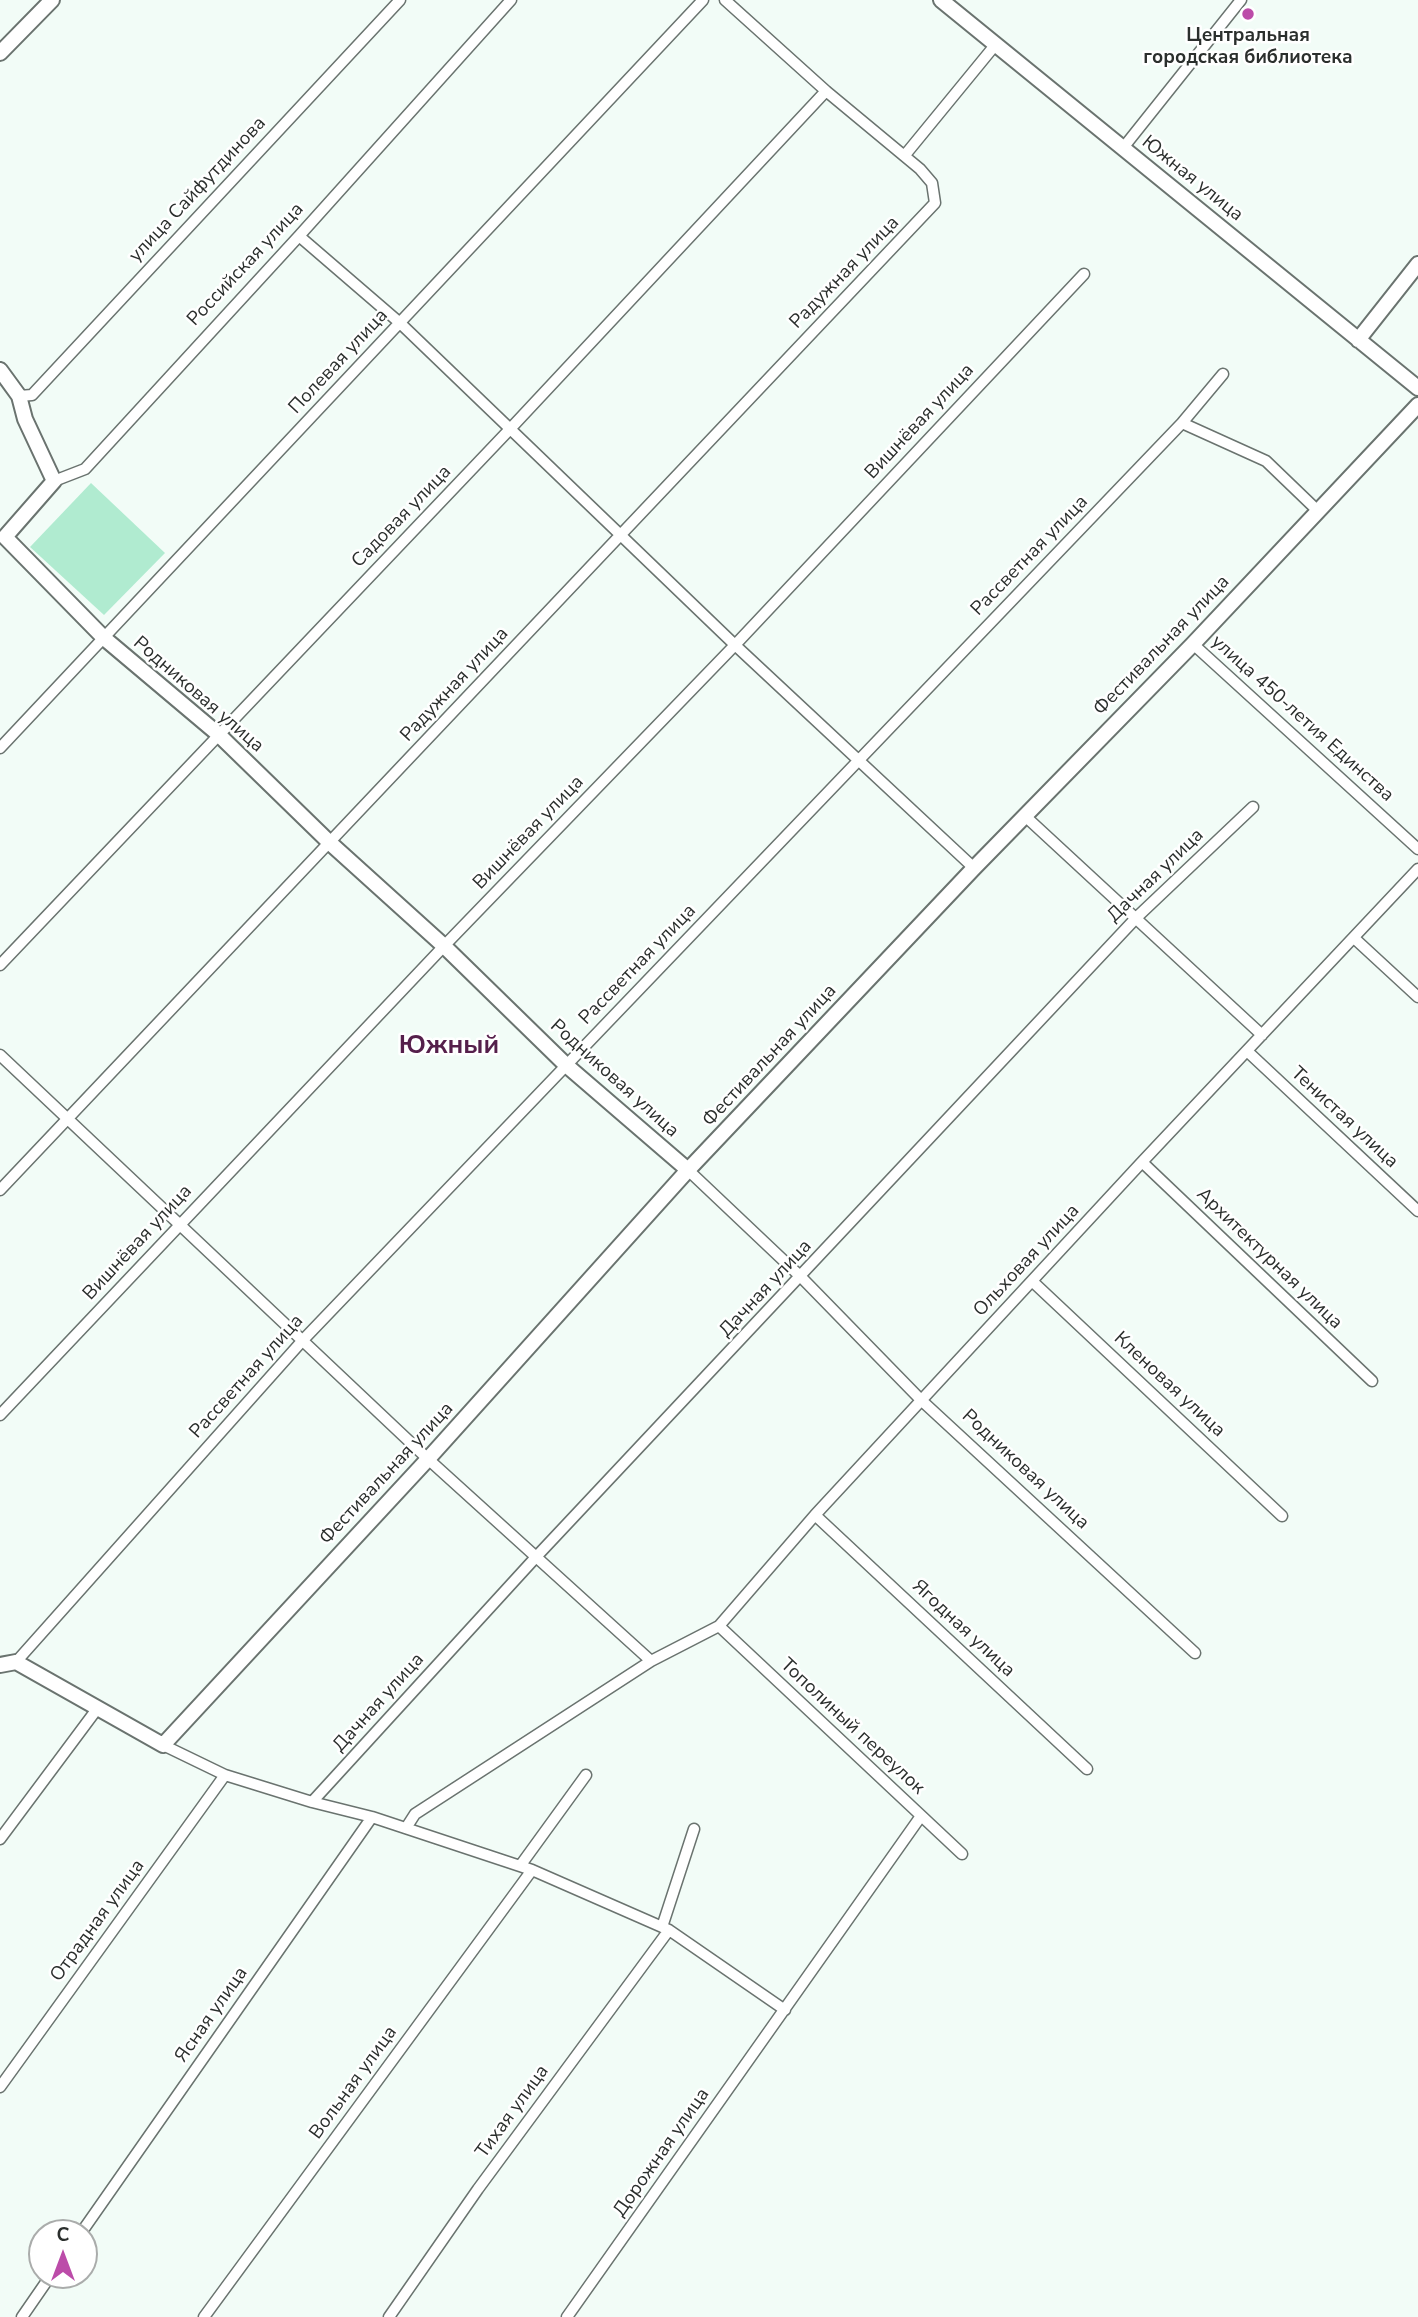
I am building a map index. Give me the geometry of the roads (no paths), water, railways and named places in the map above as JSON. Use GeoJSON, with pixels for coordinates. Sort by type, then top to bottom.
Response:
{"type":"FeatureCollection","features":[{"type":"Feature","properties":{"kind":"street"},"geometry":{"type":"LineString","coordinates":[[0,53],[52,0]]}},
{"type":"Feature","properties":{"kind":"street","name":"улица Сайфутдинова"},"geometry":{"type":"LineString","coordinates":[[19,396],[32,395],[400,0]]}},
{"type":"Feature","properties":{"kind":"street","name":"Российская улица"},"geometry":{"type":"LineString","coordinates":[[3,540],[54,481],[85,469],[511,0]]}},
{"type":"Feature","properties":{"kind":"street","name":"Полевая улица"},"geometry":{"type":"LineString","coordinates":[[0,748],[703,0]]}},
{"type":"Feature","properties":{"kind":"street"},"geometry":{"type":"LineString","coordinates":[[725,0],[826,91],[905,155],[996,44]]}},
{"type":"Feature","properties":{"kind":"street","name":"Южная улица"},"geometry":{"type":"LineString","coordinates":[[941,0],[1418,388]]}},
{"type":"Feature","properties":{"kind":"street"},"geometry":{"type":"LineString","coordinates":[[1123,148],[1241,0]]}},
{"type":"Feature","properties":{"kind":"street","name":"Садовая улица"},"geometry":{"type":"LineString","coordinates":[[0,965],[511,428],[826,91]]}},
{"type":"Feature","properties":{"kind":"street","name":"Радужная улица"},"geometry":{"type":"LineString","coordinates":[[0,1190],[935,203],[932,183],[905,155]]}},
{"type":"Feature","properties":{"kind":"street"},"geometry":{"type":"LineString","coordinates":[[299,236],[400,323],[735,645],[974,868]]}},
{"type":"Feature","properties":{"kind":"street"},"geometry":{"type":"LineString","coordinates":[[1358,340],[1418,264]]}},
{"type":"Feature","properties":{"kind":"street","name":"Вишнёвая улица"},"geometry":{"type":"LineString","coordinates":[[0,1415],[444,946],[735,645],[1084,274]]}},
{"type":"Feature","properties":{"kind":"street"},"geometry":{"type":"LineString","coordinates":[[0,370],[19,396],[24,419],[54,481]]}},
{"type":"Feature","properties":{"kind":"street","name":"Рассветная улица"},"geometry":{"type":"LineString","coordinates":[[16,1662],[303,1340],[1182,422],[1223,374]]}},
{"type":"Feature","properties":{"kind":"street","name":"Фестивальная улица"},"geometry":{"type":"LineString","coordinates":[[163,1745],[428,1459],[688,1170],[974,868],[1319,512],[1418,405]]}},
{"type":"Feature","properties":{"kind":"street"},"geometry":{"type":"LineString","coordinates":[[1182,422],[1266,461],[1319,512]]}},
{"type":"Feature","properties":{"kind":"street","name":"Родниковая улица"},"geometry":{"type":"LineString","coordinates":[[3,540],[104,638],[218,734],[330,843],[444,946],[566,1065],[688,1170],[801,1277],[922,1400],[1195,1653]]}},
{"type":"Feature","properties":{"kind":"street","name":"улица 450-летия Единства"},"geometry":{"type":"LineString","coordinates":[[1193,643],[1418,849]]}},
{"type":"Feature","properties":{"kind":"street","name":"Дачная улица"},"geometry":{"type":"LineString","coordinates":[[312,1802],[536,1557],[1138,918],[1253,807]]}},
{"type":"Feature","properties":{"kind":"street"},"geometry":{"type":"LineString","coordinates":[[1025,816],[1262,1035]]}},
{"type":"Feature","properties":{"kind":"street","name":"Ольховая улица"},"geometry":{"type":"LineString","coordinates":[[406,1828],[415,1814],[651,1661],[719,1626],[815,1515],[1418,869]]}},
{"type":"Feature","properties":{"kind":"street"},"geometry":{"type":"LineString","coordinates":[[1354,938],[1418,997]]}},
{"type":"Feature","properties":{"kind":"street","name":"Тенистая улица"},"geometry":{"type":"LineString","coordinates":[[1247,1051],[1418,1211]]}},
{"type":"Feature","properties":{"kind":"street"},"geometry":{"type":"LineString","coordinates":[[0,1055],[428,1459],[651,1661]]}},
{"type":"Feature","properties":{"kind":"street","name":"Архитектурная улица"},"geometry":{"type":"LineString","coordinates":[[1142,1162],[1372,1381]]}},
{"type":"Feature","properties":{"kind":"street","name":"Кленовая улица"},"geometry":{"type":"LineString","coordinates":[[1032,1281],[1282,1516]]}},
{"type":"Feature","properties":{"kind":"street","name":"Ягодная улица"},"geometry":{"type":"LineString","coordinates":[[815,1515],[1087,1769]]}},
{"type":"Feature","properties":{"kind":"street","name":"Тополиный переулок"},"geometry":{"type":"LineString","coordinates":[[719,1626],[962,1854]]}},
{"type":"Feature","properties":{"kind":"street"},"geometry":{"type":"LineString","coordinates":[[0,1665],[16,1662],[163,1745],[225,1775],[372,1817],[532,1870],[666,1929],[785,2010]]}},
{"type":"Feature","properties":{"kind":"street"},"geometry":{"type":"LineString","coordinates":[[0,1839],[97,1709]]}},
{"type":"Feature","properties":{"kind":"street","name":"Отрадная улица"},"geometry":{"type":"LineString","coordinates":[[0,2087],[225,1775]]}},
{"type":"Feature","properties":{"kind":"street"},"geometry":{"type":"LineString","coordinates":[[520,1866],[586,1775]]}},
{"type":"Feature","properties":{"kind":"street","name":"Дорожная улица"},"geometry":{"type":"LineString","coordinates":[[567,2317],[921,1816]]}},
{"type":"Feature","properties":{"kind":"street","name":"Ясная улица"},"geometry":{"type":"LineString","coordinates":[[91,2219],[372,1817]]}},
{"type":"Feature","properties":{"kind":"street","name":"Тихая улица"},"geometry":{"type":"LineString","coordinates":[[389,2317],[666,1929],[694,1829]]}},
{"type":"Feature","properties":{"kind":"street","name":"Вольная улица"},"geometry":{"type":"LineString","coordinates":[[204,2317],[532,1870]]}},
{"type":"Feature","properties":{"kind":"street"},"geometry":{"type":"LineString","coordinates":[[22,2317],[41,2289]]}},
{"type":"Feature","properties":{"kind":"place","name":"Центральная городская библиотека"},"geometry":{"type":"Point","coordinates":[1248,14]}},
{"type":"Feature","properties":{"kind":"district","name":"Южный"},"geometry":{"type":"Point","coordinates":[449,1047]}}]}
